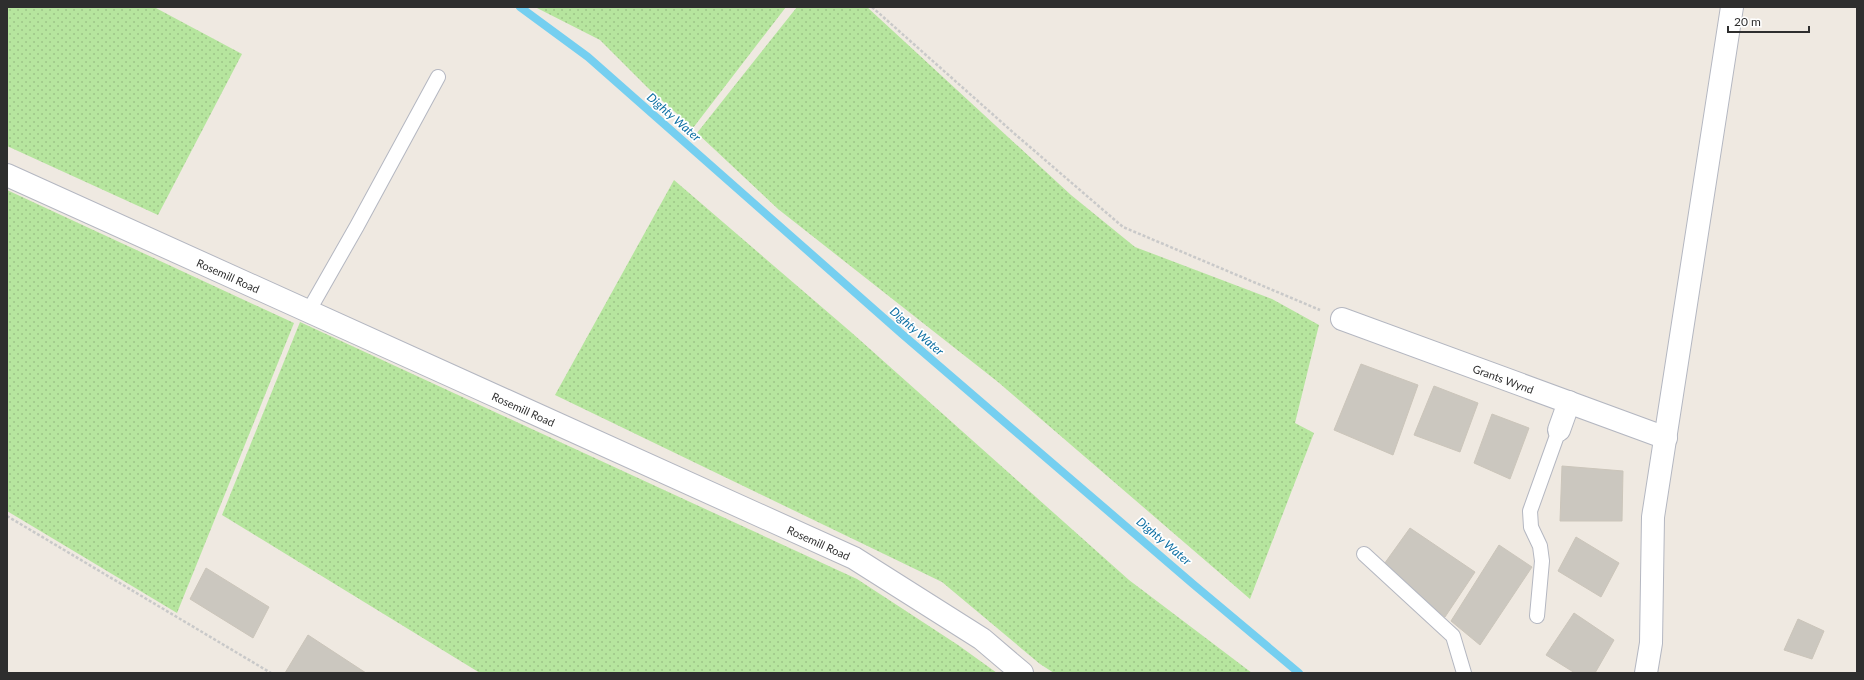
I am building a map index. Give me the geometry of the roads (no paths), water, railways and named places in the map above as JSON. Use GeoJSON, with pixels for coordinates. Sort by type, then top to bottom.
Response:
{"type":"FeatureCollection","features":[{"type":"Feature","properties":{"kind":"street"},"geometry":{"type":"LineString","coordinates":[[1646,673],[1650,643],[1653,517],[1732,7]]}},
{"type":"Feature","properties":{"kind":"street","name":"Rosemill Road"},"geometry":{"type":"LineString","coordinates":[[7,176],[854,558],[982,638],[1022,673]]}},
{"type":"Feature","properties":{"kind":"street","name":"Grants Wynd"},"geometry":{"type":"LineString","coordinates":[[1342,319],[1666,438]]}},
{"type":"Feature","properties":{"kind":"street"},"geometry":{"type":"LineString","coordinates":[[1559,430],[1569,402]]}},
{"type":"Feature","properties":{"kind":"lane"},"geometry":{"type":"LineString","coordinates":[[308,312],[357,226],[438,77]]}},
{"type":"Feature","properties":{"kind":"lane"},"geometry":{"type":"LineString","coordinates":[[1538,616],[1542,560],[1540,546],[1531,527],[1530,511],[1559,430]]}},
{"type":"Feature","properties":{"kind":"lane"},"geometry":{"type":"LineString","coordinates":[[1364,554],[1453,636],[1464,673]]}},
{"type":"Feature","properties":{"kind":"waterway","name":"Dighty Water"},"geometry":{"type":"LineString","coordinates":[[520,7],[588,57],[902,334],[1299,673]]}}]}
